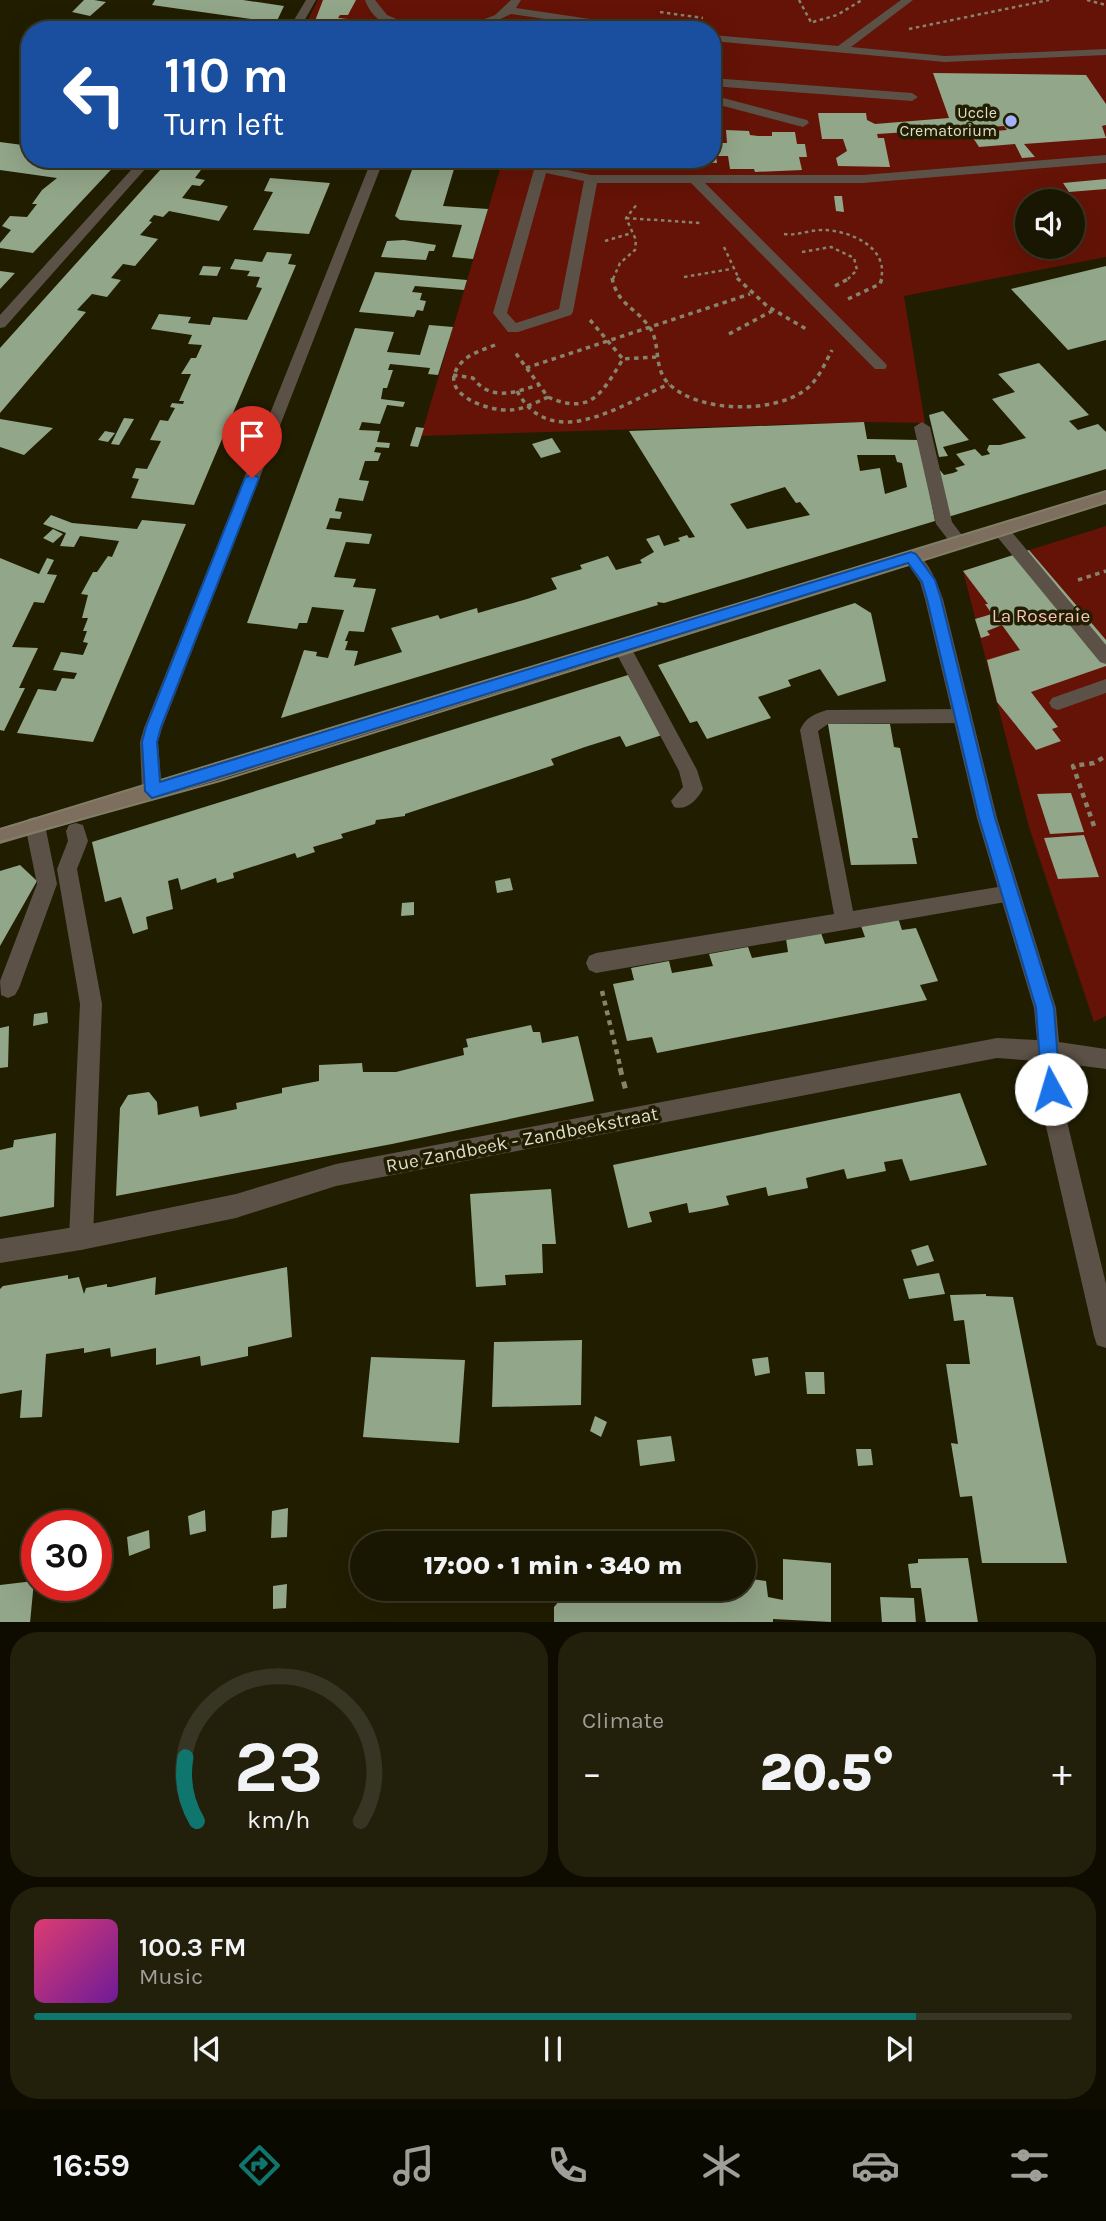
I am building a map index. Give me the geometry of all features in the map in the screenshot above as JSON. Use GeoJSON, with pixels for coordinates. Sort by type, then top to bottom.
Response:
{"type":"FeatureCollection","features":[{"type":"Feature","properties":{"kind":"main road"},"geometry":{"type":"LineString","coordinates":[[0,836],[622,648],[1106,497]]}},
{"type":"Feature","properties":{"kind":"street"},"geometry":{"type":"LineString","coordinates":[[298,21],[311,0]]}},
{"type":"Feature","properties":{"kind":"street"},"geometry":{"type":"LineString","coordinates":[[370,0],[371,7],[389,21]]}},
{"type":"Feature","properties":{"kind":"street"},"geometry":{"type":"LineString","coordinates":[[840,50],[908,0]]}},
{"type":"Feature","properties":{"kind":"street"},"geometry":{"type":"LineString","coordinates":[[490,21],[497,19],[512,5],[596,21]]}},
{"type":"Feature","properties":{"kind":"street"},"geometry":{"type":"LineString","coordinates":[[721,39],[945,59],[1101,53],[1106,65]]}},
{"type":"Feature","properties":{"kind":"street"},"geometry":{"type":"LineString","coordinates":[[721,83],[912,97]]}},
{"type":"Feature","properties":{"kind":"street"},"geometry":{"type":"LineString","coordinates":[[721,101],[803,124]]}},
{"type":"Feature","properties":{"kind":"street"},"geometry":{"type":"LineString","coordinates":[[557,168],[591,179],[863,179],[1106,159]]}},
{"type":"Feature","properties":{"kind":"street"},"geometry":{"type":"LineString","coordinates":[[0,324],[140,168]]}},
{"type":"Feature","properties":{"kind":"street"},"geometry":{"type":"LineString","coordinates":[[152,791],[149,742],[153,727],[373,168]]}},
{"type":"Feature","properties":{"kind":"street"},"geometry":{"type":"LineString","coordinates":[[541,168],[500,313],[510,335],[566,312],[591,179]]}},
{"type":"Feature","properties":{"kind":"street"},"geometry":{"type":"LineString","coordinates":[[693,178],[723,217],[774,260],[880,366]]}},
{"type":"Feature","properties":{"kind":"street"},"geometry":{"type":"LineString","coordinates":[[922,427],[944,524],[959,542]]}},
{"type":"Feature","properties":{"kind":"street"},"geometry":{"type":"LineString","coordinates":[[1000,529],[1106,657]]}},
{"type":"Feature","properties":{"kind":"street"},"geometry":{"type":"LineString","coordinates":[[911,557],[928,580],[987,818],[1045,1008],[1046,1051],[1053,1109],[1106,1336]]}},
{"type":"Feature","properties":{"kind":"street"},"geometry":{"type":"LineString","coordinates":[[622,648],[688,770],[693,789],[681,801]]}},
{"type":"Feature","properties":{"kind":"street"},"geometry":{"type":"LineString","coordinates":[[1058,703],[1106,686]]}},
{"type":"Feature","properties":{"kind":"street"},"geometry":{"type":"LineString","coordinates":[[845,921],[809,730],[816,722],[827,717],[962,716]]}},
{"type":"Feature","properties":{"kind":"street"},"geometry":{"type":"LineString","coordinates":[[8,988],[47,884],[35,825]]}},
{"type":"Feature","properties":{"kind":"street"},"geometry":{"type":"LineString","coordinates":[[76,831],[78,841],[66,869],[91,1004],[81,1238]]}},
{"type":"Feature","properties":{"kind":"street"},"geometry":{"type":"LineString","coordinates":[[596,963],[1010,894]]}},
{"type":"Feature","properties":{"kind":"street","name":"Rue Zandbeek - Zandbeekstraat"},"geometry":{"type":"LineString","coordinates":[[0,1251],[81,1238],[236,1206],[337,1175],[997,1048],[1106,1059]]}},
{"type":"Feature","properties":{"kind":"path"},"geometry":{"type":"LineString","coordinates":[[811,23],[837,15],[862,0]]}},
{"type":"Feature","properties":{"kind":"path"},"geometry":{"type":"LineString","coordinates":[[861,33],[896,32],[1049,0]]}},
{"type":"Feature","properties":{"kind":"path"},"geometry":{"type":"LineString","coordinates":[[1087,0],[1106,5]]}},
{"type":"Feature","properties":{"kind":"path"},"geometry":{"type":"LineString","coordinates":[[626,218],[632,207],[653,189],[656,178]]}},
{"type":"Feature","properties":{"kind":"path"},"geometry":{"type":"LineString","coordinates":[[626,218],[723,217],[725,251],[732,269],[750,294],[772,311],[800,326]]}},
{"type":"Feature","properties":{"kind":"path"},"geometry":{"type":"LineString","coordinates":[[626,218],[636,240],[635,250],[620,263],[612,276],[615,294],[650,327],[656,338],[658,367],[669,384],[697,399],[720,405],[766,406],[792,398],[807,388],[844,330]]}},
{"type":"Feature","properties":{"kind":"path"},"geometry":{"type":"LineString","coordinates":[[776,232],[789,235],[822,230],[837,232],[862,240],[876,250],[882,258],[885,272],[880,284],[842,301]]}},
{"type":"Feature","properties":{"kind":"path"},"geometry":{"type":"LineString","coordinates":[[774,260],[831,247],[854,258],[857,270],[849,279],[808,293]]}},
{"type":"Feature","properties":{"kind":"path"},"geometry":{"type":"LineString","coordinates":[[684,277],[732,269]]}},
{"type":"Feature","properties":{"kind":"path"},"geometry":{"type":"LineString","coordinates":[[526,368],[750,294]]}},
{"type":"Feature","properties":{"kind":"path"},"geometry":{"type":"LineString","coordinates":[[729,334],[772,311]]}},
{"type":"Feature","properties":{"kind":"path"},"geometry":{"type":"LineString","coordinates":[[566,312],[584,313],[623,359]]}},
{"type":"Feature","properties":{"kind":"path"},"geometry":{"type":"LineString","coordinates":[[548,397],[512,410],[492,409],[473,403],[459,393],[453,381],[454,370],[466,357],[510,335],[526,368],[548,397],[571,407],[593,402],[623,359]]}},
{"type":"Feature","properties":{"kind":"path"},"geometry":{"type":"LineString","coordinates":[[623,359],[656,357]]}},
{"type":"Feature","properties":{"kind":"path"},"geometry":{"type":"LineString","coordinates":[[453,375],[473,378],[479,388],[490,393],[506,394],[538,385]]}},
{"type":"Feature","properties":{"kind":"path"},"geometry":{"type":"LineString","coordinates":[[517,391],[524,406],[551,419],[569,423],[601,418],[639,396],[669,384]]}},
{"type":"Feature","properties":{"kind":"path"},"geometry":{"type":"LineString","coordinates":[[1094,826],[1073,766],[1094,763],[1106,756]]}},
{"type":"Feature","properties":{"kind":"path"},"geometry":{"type":"LineString","coordinates":[[596,963],[633,1119]]}},
{"type":"Feature","properties":{"kind":"green space"},"geometry":{"type":"Polygon","coordinates":[[[318,0],[1106,0],[1106,257],[904,296],[925,423],[864,422],[421,436],[500,168],[721,168],[721,21],[308,21],[318,0]]]}},
{"type":"Feature","properties":{"kind":"green space","name":"La Roseraie"},"geometry":{"type":"Polygon","coordinates":[[[1106,526],[1106,1016],[1094,1022],[1029,827],[963,571],[1106,526]]]}},
{"type":"Feature","properties":{"kind":"building"},"geometry":{"type":"Polygon","coordinates":[[[84,0],[106,2],[90,16],[72,12],[84,0]]]}},
{"type":"Feature","properties":{"kind":"building"},"geometry":{"type":"Polygon","coordinates":[[[155,0],[243,0],[284,6],[277,21],[250,21],[251,19],[152,5],[155,0]]]}},
{"type":"Feature","properties":{"kind":"building"},"geometry":{"type":"Polygon","coordinates":[[[323,0],[356,0],[348,15],[340,15],[338,18],[347,19],[346,21],[315,21],[323,0]]]}},
{"type":"Feature","properties":{"kind":"building","name":"Uccle Crematorium"},"geometry":{"type":"Polygon","coordinates":[[[933,73],[1086,75],[1106,104],[1106,125],[1102,126],[1106,138],[1024,144],[1035,157],[1022,158],[1015,144],[979,147],[970,133],[1007,130],[1004,126],[877,134],[878,138],[884,138],[890,167],[838,166],[836,158],[847,151],[843,139],[822,139],[818,113],[866,113],[867,120],[875,124],[949,118],[933,73]]]}},
{"type":"Feature","properties":{"kind":"building"},"geometry":{"type":"Polygon","coordinates":[[[726,130],[749,131],[750,135],[758,136],[772,136],[772,132],[795,132],[797,144],[805,144],[807,157],[799,157],[802,170],[755,172],[754,169],[730,169],[728,156],[721,156],[721,143],[727,143],[726,130]]]}},
{"type":"Feature","properties":{"kind":"building"},"geometry":{"type":"Polygon","coordinates":[[[0,142],[21,145],[21,168],[113,168],[33,253],[0,248],[0,243],[11,230],[2,226],[10,216],[27,217],[37,204],[32,204],[42,190],[57,178],[0,170],[0,142]]]}},
{"type":"Feature","properties":{"kind":"building"},"geometry":{"type":"Polygon","coordinates":[[[162,168],[202,168],[195,178],[205,180],[200,186],[192,185],[182,198],[228,206],[219,221],[169,211],[163,217],[154,215],[149,221],[152,222],[140,235],[158,239],[135,266],[123,264],[111,278],[121,280],[107,297],[92,294],[77,310],[86,312],[0,413],[0,348],[162,168]]]}},
{"type":"Feature","properties":{"kind":"building"},"geometry":{"type":"Polygon","coordinates":[[[413,168],[454,168],[443,206],[488,209],[473,259],[452,257],[462,225],[400,220],[395,216],[413,168]]]}},
{"type":"Feature","properties":{"kind":"building"},"geometry":{"type":"Polygon","coordinates":[[[270,178],[330,183],[309,234],[253,230],[273,192],[264,191],[270,178]]]}},
{"type":"Feature","properties":{"kind":"building"},"geometry":{"type":"Polygon","coordinates":[[[1106,179],[1106,189],[1067,189],[1063,183],[1106,179]]]}},
{"type":"Feature","properties":{"kind":"building"},"geometry":{"type":"Polygon","coordinates":[[[834,196],[842,196],[844,212],[836,211],[834,196]]]}},
{"type":"Feature","properties":{"kind":"building"},"geometry":{"type":"Polygon","coordinates":[[[404,240],[436,245],[434,251],[429,251],[426,260],[381,257],[387,241],[404,240]]]}},
{"type":"Feature","properties":{"kind":"building"},"geometry":{"type":"Polygon","coordinates":[[[267,252],[292,254],[288,264],[296,265],[194,505],[131,498],[139,479],[132,478],[136,468],[147,469],[161,441],[150,440],[160,420],[168,421],[175,408],[170,407],[172,403],[183,404],[184,401],[179,401],[191,374],[181,374],[191,358],[196,358],[202,345],[188,344],[192,335],[151,329],[159,314],[191,317],[188,323],[210,325],[213,317],[247,320],[262,288],[256,287],[260,277],[247,276],[250,271],[230,269],[235,259],[262,262],[267,252]]]}},
{"type":"Feature","properties":{"kind":"building"},"geometry":{"type":"Polygon","coordinates":[[[203,266],[221,267],[217,276],[199,275],[203,266]]]}},
{"type":"Feature","properties":{"kind":"building"},"geometry":{"type":"Polygon","coordinates":[[[1106,266],[1106,340],[1068,350],[1011,289],[1106,266]]]}},
{"type":"Feature","properties":{"kind":"building"},"geometry":{"type":"Polygon","coordinates":[[[0,271],[15,273],[0,289],[0,271]]]}},
{"type":"Feature","properties":{"kind":"building"},"geometry":{"type":"Polygon","coordinates":[[[375,272],[467,280],[464,290],[415,286],[412,292],[422,293],[420,300],[426,301],[423,311],[417,310],[414,317],[359,312],[375,272]]]}},
{"type":"Feature","properties":{"kind":"building"},"geometry":{"type":"Polygon","coordinates":[[[429,325],[453,327],[438,375],[428,374],[430,368],[390,364],[388,370],[393,370],[387,388],[383,388],[381,399],[405,402],[403,407],[387,405],[380,424],[362,422],[359,430],[380,431],[377,442],[390,443],[389,448],[376,447],[374,452],[381,453],[378,461],[365,461],[359,480],[369,481],[363,501],[339,498],[335,511],[342,512],[340,519],[330,518],[326,529],[372,534],[369,544],[346,542],[334,577],[356,579],[353,587],[376,589],[364,632],[349,631],[345,641],[348,641],[345,650],[358,651],[354,666],[402,652],[391,628],[438,615],[440,619],[477,608],[478,613],[527,599],[557,589],[551,578],[582,569],[580,565],[608,556],[616,570],[642,563],[640,560],[654,552],[646,539],[659,535],[664,546],[680,541],[678,538],[687,535],[689,538],[695,537],[629,431],[864,422],[867,439],[919,440],[935,521],[664,603],[657,602],[658,605],[281,718],[304,650],[317,652],[316,656],[328,658],[344,610],[312,607],[307,623],[299,623],[297,629],[247,623],[355,328],[394,332],[387,352],[420,355],[429,325]],[[857,455],[860,471],[880,468],[885,494],[907,487],[902,463],[897,462],[895,455],[857,455]],[[785,487],[730,504],[747,529],[810,515],[800,502],[796,503],[785,487]]]}},
{"type":"Feature","properties":{"kind":"building"},"geometry":{"type":"Polygon","coordinates":[[[1039,363],[1089,415],[1069,421],[1078,430],[1098,424],[1106,432],[1106,469],[948,517],[939,469],[944,475],[953,473],[958,471],[955,468],[965,465],[956,454],[975,449],[982,456],[990,454],[987,450],[989,445],[1026,438],[992,399],[1015,392],[998,374],[1039,363]]]}},
{"type":"Feature","properties":{"kind":"building"},"geometry":{"type":"Polygon","coordinates":[[[943,411],[969,440],[943,447],[948,456],[939,457],[929,415],[943,411]]]}},
{"type":"Feature","properties":{"kind":"building"},"geometry":{"type":"Polygon","coordinates":[[[124,418],[134,419],[119,445],[111,444],[124,418]]]}},
{"type":"Feature","properties":{"kind":"building"},"geometry":{"type":"Polygon","coordinates":[[[0,419],[53,428],[24,455],[0,447],[0,419]]]}},
{"type":"Feature","properties":{"kind":"building"},"geometry":{"type":"Polygon","coordinates":[[[416,427],[424,428],[418,447],[410,446],[416,427]]]}},
{"type":"Feature","properties":{"kind":"building"},"geometry":{"type":"Polygon","coordinates":[[[105,431],[115,433],[108,442],[98,440],[105,431]]]}},
{"type":"Feature","properties":{"kind":"building"},"geometry":{"type":"Polygon","coordinates":[[[552,438],[561,452],[541,458],[532,444],[552,438]]]}},
{"type":"Feature","properties":{"kind":"building"},"geometry":{"type":"Polygon","coordinates":[[[51,515],[72,523],[137,529],[142,520],[186,524],[93,742],[17,733],[38,689],[56,691],[62,678],[74,679],[77,673],[53,670],[61,652],[83,655],[88,643],[83,642],[87,631],[83,631],[88,618],[82,618],[88,595],[81,594],[93,572],[97,572],[108,556],[112,557],[119,541],[80,536],[74,547],[60,546],[66,533],[43,524],[51,515]]]}},
{"type":"Feature","properties":{"kind":"building"},"geometry":{"type":"Polygon","coordinates":[[[53,529],[63,534],[53,543],[43,538],[53,529]]]}},
{"type":"Feature","properties":{"kind":"building"},"geometry":{"type":"Polygon","coordinates":[[[1029,550],[1106,640],[1106,666],[1031,692],[1058,727],[1052,729],[1061,741],[1036,750],[997,702],[987,660],[1020,650],[1002,625],[987,631],[990,635],[981,638],[975,619],[992,614],[985,604],[988,604],[963,571],[1029,550]]]}},
{"type":"Feature","properties":{"kind":"building"},"geometry":{"type":"Polygon","coordinates":[[[0,558],[39,574],[47,558],[54,560],[47,574],[57,575],[44,603],[34,602],[12,647],[38,648],[19,688],[25,688],[4,731],[0,730],[0,558]]]}},
{"type":"Feature","properties":{"kind":"building"},"geometry":{"type":"Polygon","coordinates":[[[855,603],[871,613],[886,681],[838,696],[820,669],[788,680],[791,686],[758,697],[771,718],[707,739],[697,721],[690,723],[658,665],[855,603]]]}},
{"type":"Feature","properties":{"kind":"building"},"geometry":{"type":"Polygon","coordinates":[[[628,675],[662,735],[626,747],[620,736],[585,747],[551,759],[554,765],[405,816],[376,820],[375,824],[341,834],[343,838],[313,847],[315,852],[297,858],[295,853],[233,873],[234,878],[217,883],[216,878],[181,890],[178,878],[168,881],[173,909],[146,917],[148,929],[133,934],[121,897],[105,902],[92,842],[628,675]]]}},
{"type":"Feature","properties":{"kind":"building"},"geometry":{"type":"Polygon","coordinates":[[[828,724],[890,724],[894,747],[900,748],[918,838],[912,838],[917,864],[851,865],[828,724]]]}},
{"type":"Feature","properties":{"kind":"building"},"geometry":{"type":"Polygon","coordinates":[[[1071,793],[1084,832],[1050,834],[1037,794],[1071,793]]]}},
{"type":"Feature","properties":{"kind":"building"},"geometry":{"type":"Polygon","coordinates":[[[1084,835],[1099,877],[1058,879],[1044,838],[1084,835]]]}},
{"type":"Feature","properties":{"kind":"building"},"geometry":{"type":"Polygon","coordinates":[[[20,865],[37,881],[0,946],[0,871],[20,865]]]}},
{"type":"Feature","properties":{"kind":"building"},"geometry":{"type":"Polygon","coordinates":[[[510,878],[513,890],[497,893],[495,881],[510,878]]]}},
{"type":"Feature","properties":{"kind":"building"},"geometry":{"type":"Polygon","coordinates":[[[414,902],[414,915],[401,916],[402,903],[414,902]]]}},
{"type":"Feature","properties":{"kind":"building"},"geometry":{"type":"Polygon","coordinates":[[[898,918],[902,930],[916,928],[938,981],[920,985],[927,1000],[657,1053],[652,1037],[627,1041],[613,984],[634,980],[631,968],[669,961],[672,973],[713,966],[709,954],[748,947],[752,958],[788,952],[786,939],[821,933],[825,944],[865,937],[861,926],[898,918]]]}},
{"type":"Feature","properties":{"kind":"building"},"geometry":{"type":"Polygon","coordinates":[[[47,1012],[48,1023],[33,1026],[34,1014],[47,1012]]]}},
{"type":"Feature","properties":{"kind":"building"},"geometry":{"type":"Polygon","coordinates":[[[531,1025],[533,1032],[540,1032],[542,1043],[578,1036],[594,1101],[392,1144],[116,1196],[120,1108],[128,1095],[149,1092],[157,1102],[158,1115],[198,1106],[200,1117],[237,1109],[236,1103],[282,1093],[282,1088],[319,1081],[319,1065],[362,1063],[363,1072],[396,1072],[464,1055],[463,1048],[468,1047],[466,1039],[531,1025]]]}},
{"type":"Feature","properties":{"kind":"building"},"geometry":{"type":"Polygon","coordinates":[[[9,1026],[8,1067],[0,1068],[0,1028],[9,1026]]]}},
{"type":"Feature","properties":{"kind":"building"},"geometry":{"type":"Polygon","coordinates":[[[960,1093],[987,1165],[910,1181],[902,1159],[884,1162],[886,1171],[847,1179],[844,1169],[806,1178],[808,1188],[768,1196],[766,1187],[726,1196],[729,1205],[711,1209],[689,1213],[687,1203],[649,1212],[652,1222],[628,1228],[613,1165],[960,1093]]]}},
{"type":"Feature","properties":{"kind":"building"},"geometry":{"type":"Polygon","coordinates":[[[56,1133],[54,1207],[0,1217],[0,1150],[13,1147],[14,1140],[56,1133]]]}},
{"type":"Feature","properties":{"kind":"building"},"geometry":{"type":"Polygon","coordinates":[[[551,1189],[556,1244],[542,1244],[543,1273],[505,1275],[506,1285],[476,1287],[470,1194],[551,1189]]]}},
{"type":"Feature","properties":{"kind":"building"},"geometry":{"type":"Polygon","coordinates":[[[928,1245],[934,1261],[917,1266],[911,1250],[928,1245]]]}},
{"type":"Feature","properties":{"kind":"building"},"geometry":{"type":"Polygon","coordinates":[[[287,1267],[292,1337],[248,1347],[248,1356],[201,1366],[200,1356],[156,1365],[156,1348],[111,1357],[110,1348],[84,1353],[84,1348],[46,1354],[42,1417],[20,1418],[22,1390],[0,1394],[0,1289],[3,1286],[68,1275],[68,1279],[79,1277],[84,1294],[86,1288],[107,1284],[107,1287],[111,1287],[156,1277],[155,1295],[287,1267]]]}},
{"type":"Feature","properties":{"kind":"building"},"geometry":{"type":"Polygon","coordinates":[[[939,1273],[945,1294],[909,1299],[903,1279],[939,1273]]]}},
{"type":"Feature","properties":{"kind":"building"},"geometry":{"type":"Polygon","coordinates":[[[986,1294],[1013,1297],[1067,1563],[982,1563],[972,1496],[960,1497],[951,1443],[958,1444],[946,1364],[970,1364],[964,1320],[954,1321],[950,1295],[986,1294]]]}},
{"type":"Feature","properties":{"kind":"building"},"geometry":{"type":"Polygon","coordinates":[[[582,1340],[581,1405],[492,1407],[494,1342],[582,1340]]]}},
{"type":"Feature","properties":{"kind":"building"},"geometry":{"type":"Polygon","coordinates":[[[371,1357],[465,1360],[459,1443],[363,1437],[371,1357]]]}},
{"type":"Feature","properties":{"kind":"building"},"geometry":{"type":"Polygon","coordinates":[[[768,1357],[770,1373],[755,1376],[752,1359],[768,1357]]]}},
{"type":"Feature","properties":{"kind":"building"},"geometry":{"type":"Polygon","coordinates":[[[805,1372],[824,1372],[825,1394],[807,1394],[805,1372]]]}},
{"type":"Feature","properties":{"kind":"building"},"geometry":{"type":"Polygon","coordinates":[[[595,1416],[607,1422],[601,1437],[590,1431],[595,1416]]]}},
{"type":"Feature","properties":{"kind":"building"},"geometry":{"type":"Polygon","coordinates":[[[671,1436],[675,1461],[640,1466],[637,1440],[671,1436]]]}},
{"type":"Feature","properties":{"kind":"building"},"geometry":{"type":"Polygon","coordinates":[[[856,1449],[871,1449],[873,1465],[858,1466],[856,1449]]]}},
{"type":"Feature","properties":{"kind":"building"},"geometry":{"type":"Polygon","coordinates":[[[288,1508],[287,1537],[271,1538],[272,1511],[288,1508]]]}},
{"type":"Feature","properties":{"kind":"building"},"geometry":{"type":"Polygon","coordinates":[[[205,1510],[206,1531],[190,1535],[188,1516],[205,1510]]]}},
{"type":"Feature","properties":{"kind":"building"},"geometry":{"type":"Polygon","coordinates":[[[149,1530],[150,1548],[129,1556],[127,1537],[149,1530]]]}},
{"type":"Feature","properties":{"kind":"building"},"geometry":{"type":"Polygon","coordinates":[[[968,1558],[978,1622],[926,1622],[921,1588],[911,1588],[908,1564],[918,1563],[918,1559],[968,1558]]]}},
{"type":"Feature","properties":{"kind":"building"},"geometry":{"type":"Polygon","coordinates":[[[783,1559],[831,1563],[831,1622],[773,1619],[773,1622],[554,1622],[554,1607],[559,1601],[756,1601],[756,1580],[766,1581],[768,1597],[783,1600],[783,1559]]]}},
{"type":"Feature","properties":{"kind":"building"},"geometry":{"type":"Polygon","coordinates":[[[21,1583],[21,1601],[32,1601],[30,1622],[0,1622],[0,1585],[21,1583]]]}},
{"type":"Feature","properties":{"kind":"building"},"geometry":{"type":"Polygon","coordinates":[[[287,1584],[286,1608],[273,1609],[273,1586],[287,1584]]]}},
{"type":"Feature","properties":{"kind":"building"},"geometry":{"type":"Polygon","coordinates":[[[880,1597],[914,1598],[916,1622],[882,1622],[880,1597]]]}},
{"type":"Feature","properties":{"kind":"tram line"},"geometry":{"type":"LineString","coordinates":[[0,829],[1106,491]]}},
{"type":"Feature","properties":{"kind":"tram line"},"geometry":{"type":"LineString","coordinates":[[0,842],[220,781],[1106,503]]}},
{"type":"Feature","properties":{"kind":"place","name":"Uccle Crematorium"},"geometry":{"type":"Point","coordinates":[1011,121]}},
{"type":"Feature","properties":{"kind":"route"},"geometry":{"type":"LineString","coordinates":[[252,478],[153,727],[149,742],[152,791],[911,557],[928,580],[934,599],[987,818],[1045,1008],[1046,1051],[1051,1089]]}}]}
